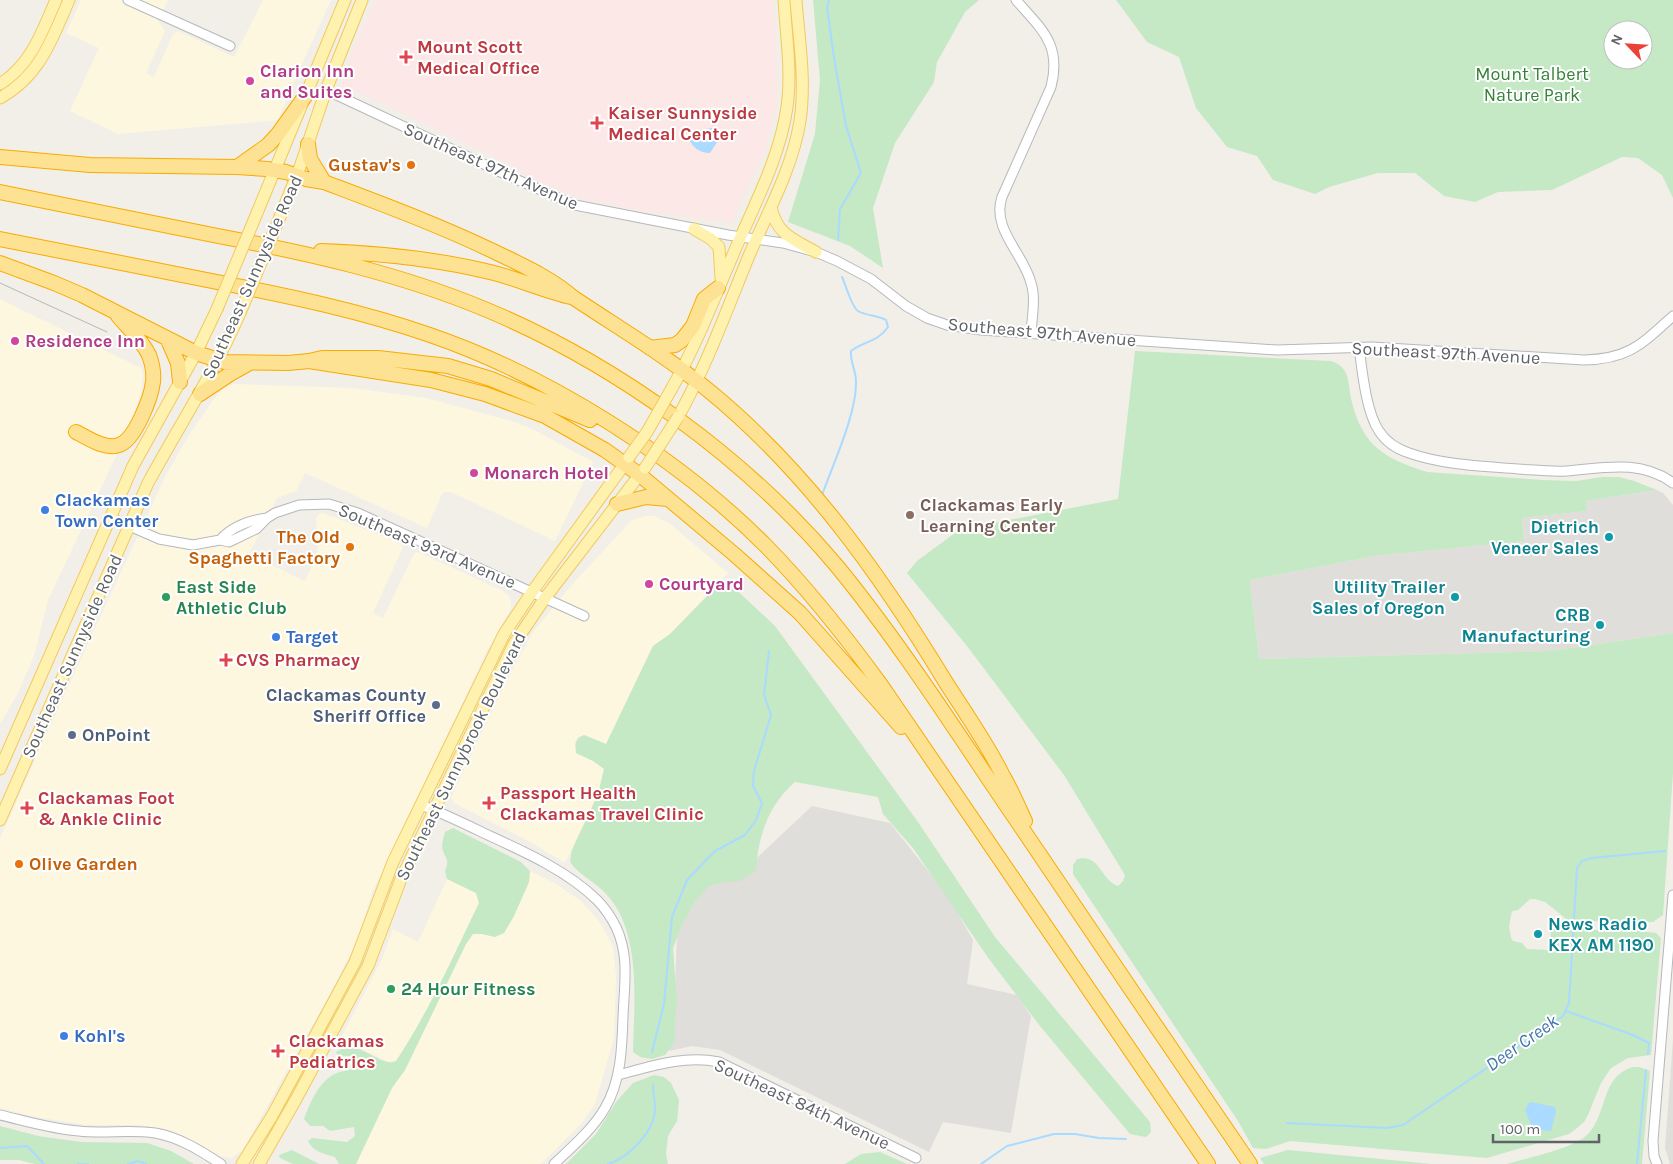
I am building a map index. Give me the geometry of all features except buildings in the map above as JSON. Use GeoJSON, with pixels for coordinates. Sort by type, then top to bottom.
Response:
{"type":"FeatureCollection","features":[{"type":"Feature","properties":{"kind":"highway"},"geometry":{"type":"LineString","coordinates":[[237,167],[268,145],[306,95]]}},
{"type":"Feature","properties":{"kind":"highway"},"geometry":{"type":"LineString","coordinates":[[308,144],[310,159],[324,182]]}},
{"type":"Feature","properties":{"kind":"highway"},"geometry":{"type":"LineString","coordinates":[[0,157],[90,165],[237,167],[275,170],[297,175],[306,179],[324,182],[476,243],[560,285],[574,298],[682,370],[725,405],[767,445],[819,502],[858,549],[922,643],[1002,773],[1045,862]]}},
{"type":"Feature","properties":{"kind":"highway"},"geometry":{"type":"LineString","coordinates":[[0,192],[289,250],[359,266],[416,283],[524,326],[574,352],[649,398],[710,445],[776,502],[835,564],[890,637],[1250,1164]]}},
{"type":"Feature","properties":{"kind":"highway"},"geometry":{"type":"LineString","coordinates":[[0,239],[333,306],[449,342],[517,372],[597,415],[685,476],[729,512],[765,546],[842,632],[876,678],[1208,1164]]}},
{"type":"Feature","properties":{"kind":"highway"},"geometry":{"type":"LineString","coordinates":[[289,250],[374,253],[424,260],[495,273],[574,298]]}},
{"type":"Feature","properties":{"kind":"highway"},"geometry":{"type":"LineString","coordinates":[[0,263],[54,283],[218,361],[250,363],[309,361],[431,380],[485,394],[545,416],[582,436],[627,461],[642,472],[668,499],[760,576],[800,613],[943,776]]}},
{"type":"Feature","properties":{"kind":"highway"},"geometry":{"type":"LineString","coordinates":[[650,348],[675,345],[682,340],[693,326],[704,299],[720,285]]}},
{"type":"Feature","properties":{"kind":"highway"},"geometry":{"type":"LineString","coordinates":[[76,432],[110,447],[125,443],[135,429],[151,392],[153,374],[149,355],[114,311]]}},
{"type":"Feature","properties":{"kind":"highway"},"geometry":{"type":"LineString","coordinates":[[167,338],[178,363],[180,382]]}},
{"type":"Feature","properties":{"kind":"highway"},"geometry":{"type":"LineString","coordinates":[[309,361],[322,358],[378,358],[448,366],[491,378],[632,438]]}},
{"type":"Feature","properties":{"kind":"highway"},"geometry":{"type":"LineString","coordinates":[[200,394],[250,363]]}},
{"type":"Feature","properties":{"kind":"highway"},"geometry":{"type":"LineString","coordinates":[[617,504],[646,497],[668,499]]}},
{"type":"Feature","properties":{"kind":"main road"},"geometry":{"type":"LineString","coordinates":[[0,84],[20,69],[31,54],[56,0]]}},
{"type":"Feature","properties":{"kind":"main road"},"geometry":{"type":"LineString","coordinates":[[0,98],[22,83],[38,65],[46,52],[69,0]]}},
{"type":"Feature","properties":{"kind":"main road","name":"Southeast Sunnyside Road"},"geometry":{"type":"LineString","coordinates":[[0,769],[136,460],[180,382],[217,309],[345,0]]}},
{"type":"Feature","properties":{"kind":"main road","name":"Southeast Sunnyside Road"},"geometry":{"type":"LineString","coordinates":[[0,820],[152,475],[218,361],[240,313],[297,175],[326,90],[362,0]]}},
{"type":"Feature","properties":{"kind":"main road","name":"Southeast Sunnybrook Boulevard"},"geometry":{"type":"LineString","coordinates":[[242,1164],[275,1110],[351,970],[388,874],[504,634],[532,592],[627,461],[682,370],[741,237],[773,159],[786,108],[788,69],[784,0]]}},
{"type":"Feature","properties":{"kind":"main road"},"geometry":{"type":"LineString","coordinates":[[790,0],[791,14],[799,27]]}},
{"type":"Feature","properties":{"kind":"main road","name":"Southeast Sunnybrook Boulevard"},"geometry":{"type":"LineString","coordinates":[[259,1164],[365,972],[401,879],[514,644],[544,598],[642,472],[666,437],[706,364],[790,163],[800,121],[803,83],[796,0]]}},
{"type":"Feature","properties":{"kind":"main road"},"geometry":{"type":"LineString","coordinates":[[771,207],[775,222],[780,230],[816,252]]}},
{"type":"Feature","properties":{"kind":"main road"},"geometry":{"type":"LineString","coordinates":[[694,229],[711,239],[719,247],[720,285]]}},
{"type":"Feature","properties":{"kind":"main road"},"geometry":{"type":"LineString","coordinates":[[486,669],[488,677],[482,694],[483,699],[486,701]]}},
{"type":"Feature","properties":{"kind":"street"},"geometry":{"type":"LineString","coordinates":[[128,0],[230,46]]}},
{"type":"Feature","properties":{"kind":"street"},"geometry":{"type":"LineString","coordinates":[[1016,0],[1047,36],[1051,45],[1054,67],[1051,87],[999,207],[1002,226],[1027,270],[1032,283],[1031,333]]}},
{"type":"Feature","properties":{"kind":"street","name":"Southeast 97th Avenue"},"geometry":{"type":"LineString","coordinates":[[326,90],[575,205],[694,229],[783,243],[816,252],[852,268],[875,282],[906,306],[934,321],[967,328],[1278,350],[1300,351],[1359,347],[1577,360],[1602,359],[1616,356],[1638,347],[1673,316]]}},
{"type":"Feature","properties":{"kind":"street"},"geometry":{"type":"LineString","coordinates":[[1359,347],[1368,400],[1378,430],[1390,443],[1408,453],[1450,462],[1551,471],[1606,466],[1634,467],[1666,478],[1673,483]]}},
{"type":"Feature","properties":{"kind":"street","name":"Southeast 93rd Avenue"},"geometry":{"type":"LineString","coordinates":[[110,518],[159,539],[178,544],[201,544],[220,540],[226,534],[252,520],[267,518],[284,509],[306,504],[329,504],[358,513],[584,616]]}},
{"type":"Feature","properties":{"kind":"street"},"geometry":{"type":"LineString","coordinates":[[421,805],[527,854],[579,886],[606,909],[621,940],[626,975],[618,1075],[612,1094],[601,1114],[554,1164]]}},
{"type":"Feature","properties":{"kind":"street"},"geometry":{"type":"LineString","coordinates":[[1657,1164],[1654,1156],[1653,1141],[1669,1000],[1673,895]]}},
{"type":"Feature","properties":{"kind":"street","name":"Southeast 84th Avenue"},"geometry":{"type":"LineString","coordinates":[[618,1075],[680,1060],[705,1059],[719,1062],[916,1158]]}},
{"type":"Feature","properties":{"kind":"street"},"geometry":{"type":"LineString","coordinates":[[0,1115],[46,1126],[79,1131],[162,1134],[184,1142],[221,1164]]}},
{"type":"Feature","properties":{"kind":"shaded area"},"geometry":{"type":"Polygon","coordinates":[[[81,0],[168,0],[158,21],[165,31],[146,73],[154,77],[173,34],[178,31],[234,57],[263,0],[331,0],[293,84],[271,74],[293,85],[278,120],[118,134],[70,111],[99,48],[66,33],[81,0]]]}},
{"type":"Feature","properties":{"kind":"shaded area","name":"Kaiser Sunnyside Medical Center"},"geometry":{"type":"Polygon","coordinates":[[[375,0],[774,0],[778,100],[767,146],[732,223],[636,210],[578,198],[524,174],[510,164],[342,85],[341,79],[375,0]]]}},
{"type":"Feature","properties":{"kind":"shaded area","name":"Clackamas Town Center"},"geometry":{"type":"Polygon","coordinates":[[[0,299],[141,368],[143,375],[141,392],[134,413],[126,429],[117,440],[116,456],[48,600],[34,656],[18,693],[0,724],[0,299]]]}},
{"type":"Feature","properties":{"kind":"shaded area"},"geometry":{"type":"Polygon","coordinates":[[[235,384],[353,388],[426,398],[515,422],[536,431],[593,462],[555,541],[451,492],[442,494],[427,528],[305,473],[296,491],[277,498],[249,554],[305,581],[315,560],[318,547],[316,518],[319,514],[323,513],[400,543],[403,547],[373,613],[383,618],[414,554],[418,552],[503,591],[510,597],[511,603],[510,610],[486,653],[372,893],[357,941],[326,1001],[242,1151],[231,1158],[220,1156],[170,1130],[141,1125],[86,1125],[36,1117],[0,1108],[0,839],[164,479],[189,435],[213,400],[225,387],[235,384]]]}},
{"type":"Feature","properties":{"kind":"shaded area"},"geometry":{"type":"Polygon","coordinates":[[[1657,490],[1664,494],[1673,505],[1673,633],[1550,651],[1259,659],[1250,580],[1374,556],[1524,541],[1522,518],[1587,511],[1586,501],[1657,490]]]}},
{"type":"Feature","properties":{"kind":"shaded area"},"geometry":{"type":"Polygon","coordinates":[[[655,516],[670,524],[728,573],[670,634],[653,646],[606,744],[585,735],[578,737],[575,743],[576,753],[604,768],[598,794],[565,863],[527,840],[454,803],[451,797],[504,686],[533,632],[569,588],[632,520],[655,516]]]}},
{"type":"Feature","properties":{"kind":"shaded area"},"geometry":{"type":"Polygon","coordinates":[[[812,806],[890,823],[948,896],[973,940],[967,984],[1017,995],[1031,1016],[1011,1133],[943,1122],[929,1152],[720,1050],[692,1046],[669,1051],[674,1017],[677,934],[682,918],[721,870],[745,869],[812,806]]]}},
{"type":"Feature","properties":{"kind":"shaded area"},"geometry":{"type":"Polygon","coordinates":[[[530,871],[556,884],[581,901],[599,921],[613,947],[616,976],[614,1038],[595,1104],[582,1123],[541,1164],[356,1164],[392,1088],[405,1070],[466,944],[473,934],[495,937],[504,933],[529,882],[530,871]]]}},
{"type":"Feature","properties":{"kind":"shaded area"},"geometry":{"type":"Polygon","coordinates":[[[447,879],[476,893],[479,903],[433,999],[396,1061],[389,1062],[340,1040],[382,959],[393,929],[418,942],[447,879]]]}},
{"type":"Feature","properties":{"kind":"shaded area"},"geometry":{"type":"Polygon","coordinates":[[[1673,1039],[1673,1164],[1670,1164],[1665,1148],[1673,1039]]]}},
{"type":"Feature","properties":{"kind":"green space"},"geometry":{"type":"Polygon","coordinates":[[[813,0],[979,0],[965,12],[937,62],[934,82],[895,143],[873,208],[883,268],[850,246],[788,222],[815,134],[820,80],[813,0]]]}},
{"type":"Feature","properties":{"kind":"green space","name":"Mount Talbert Nature Park"},"geometry":{"type":"Polygon","coordinates":[[[1116,0],[1673,0],[1673,198],[1662,175],[1638,158],[1622,157],[1552,190],[1498,192],[1475,202],[1444,196],[1415,173],[1378,173],[1329,187],[1315,194],[1273,180],[1257,156],[1227,147],[1196,108],[1179,57],[1147,42],[1116,0]]]}},
{"type":"Feature","properties":{"kind":"green space"},"geometry":{"type":"Polygon","coordinates":[[[1135,351],[1331,361],[1342,367],[1345,371],[1356,415],[1360,426],[1370,441],[1382,452],[1403,464],[1427,472],[1576,481],[1602,477],[1619,477],[1657,490],[1586,501],[1587,511],[1522,518],[1524,541],[1374,556],[1250,580],[1259,659],[1550,651],[1673,633],[1673,773],[1663,915],[1653,922],[1569,921],[1545,902],[1535,899],[1530,899],[1518,910],[1512,911],[1509,926],[1511,938],[1513,941],[1522,943],[1527,949],[1550,950],[1551,929],[1638,931],[1656,933],[1661,938],[1651,1055],[1628,1058],[1611,1068],[1601,1083],[1584,1122],[1569,1134],[1487,1158],[1290,1141],[1266,1149],[1253,1148],[1238,1121],[1073,874],[1073,865],[1077,859],[1085,858],[1096,864],[1107,879],[1118,886],[1123,881],[1125,875],[1064,775],[967,646],[907,573],[917,561],[970,522],[973,527],[1118,499],[1135,351]]]}},
{"type":"Feature","properties":{"kind":"green space"},"geometry":{"type":"Polygon","coordinates":[[[721,582],[730,584],[775,626],[918,822],[995,937],[1150,1122],[1151,1132],[1146,1137],[1130,1134],[1040,1026],[989,959],[913,848],[883,814],[878,797],[795,782],[778,800],[766,822],[759,845],[756,870],[740,881],[724,882],[709,886],[694,903],[681,927],[673,948],[677,1002],[675,1041],[665,1055],[652,1059],[640,1057],[633,1052],[634,970],[626,929],[618,911],[607,895],[570,862],[572,850],[598,794],[604,769],[576,753],[576,744],[577,740],[584,735],[606,744],[653,646],[670,634],[721,582]]]}},
{"type":"Feature","properties":{"kind":"green space"},"geometry":{"type":"Polygon","coordinates":[[[453,828],[521,862],[530,871],[529,882],[504,933],[495,937],[473,934],[466,944],[405,1070],[392,1088],[356,1164],[339,1164],[335,1157],[316,1150],[308,1141],[312,1138],[347,1142],[355,1136],[354,1127],[330,1131],[323,1126],[310,1126],[304,1119],[320,1086],[331,1076],[355,1066],[353,1056],[338,1056],[336,1052],[345,1048],[353,1048],[383,1061],[396,1061],[430,1003],[479,903],[476,893],[447,879],[445,871],[447,860],[442,844],[445,832],[453,828]]]}},
{"type":"Feature","properties":{"kind":"green space"},"geometry":{"type":"Polygon","coordinates":[[[1633,1067],[1650,1071],[1642,1164],[1507,1164],[1560,1149],[1571,1145],[1587,1135],[1594,1127],[1609,1087],[1622,1072],[1633,1067]]]}},
{"type":"Feature","properties":{"kind":"green space"},"geometry":{"type":"Polygon","coordinates":[[[654,1075],[664,1077],[671,1083],[679,1100],[677,1121],[668,1136],[666,1154],[668,1164],[566,1164],[596,1134],[616,1102],[633,1083],[654,1075]]]}},
{"type":"Feature","properties":{"kind":"green space"},"geometry":{"type":"Polygon","coordinates":[[[0,1126],[38,1136],[81,1142],[147,1143],[171,1151],[194,1164],[35,1164],[19,1160],[0,1160],[0,1126]]]}},
{"type":"Feature","properties":{"kind":"green space"},"geometry":{"type":"Polygon","coordinates":[[[292,1150],[319,1164],[293,1164],[280,1158],[279,1155],[292,1150]]]}},
{"type":"Feature","properties":{"kind":"green space"},"geometry":{"type":"Polygon","coordinates":[[[1288,1150],[1432,1164],[1264,1164],[1260,1158],[1288,1150]]]}},
{"type":"Feature","properties":{"kind":"green space"},"geometry":{"type":"Polygon","coordinates":[[[880,1152],[907,1164],[845,1164],[861,1154],[880,1152]]]}},
{"type":"Feature","properties":{"kind":"water"},"geometry":{"type":"Polygon","coordinates":[[[712,128],[718,130],[721,136],[710,153],[697,149],[688,138],[692,131],[712,128]]]}},
{"type":"Feature","properties":{"kind":"water"},"geometry":{"type":"Polygon","coordinates":[[[1531,1102],[1555,1107],[1556,1112],[1551,1131],[1541,1130],[1539,1127],[1531,1125],[1525,1110],[1531,1102]]]}},
{"type":"Feature","properties":{"kind":"waterway"},"geometry":{"type":"LineString","coordinates":[[829,0],[827,7],[846,126],[861,173],[840,209],[838,240]]}},
{"type":"Feature","properties":{"kind":"waterway"},"geometry":{"type":"LineString","coordinates":[[822,495],[844,438],[853,408],[856,381],[851,351],[880,336],[888,327],[886,320],[861,313],[855,308],[842,277]]}},
{"type":"Feature","properties":{"kind":"waterway"},"geometry":{"type":"LineString","coordinates":[[652,1052],[664,1004],[672,917],[687,880],[715,851],[745,835],[756,820],[762,803],[753,786],[754,771],[771,715],[764,695],[769,651]]}},
{"type":"Feature","properties":{"kind":"waterway","name":"Deer Creek"},"geometry":{"type":"LineString","coordinates":[[1287,1123],[1387,1128],[1403,1125],[1563,1016],[1569,1003],[1577,868],[1582,861],[1592,858],[1665,851]]}},
{"type":"Feature","properties":{"kind":"waterway"},"geometry":{"type":"LineString","coordinates":[[1566,1011],[1633,1035],[1649,1043],[1648,1054]]}},
{"type":"Feature","properties":{"kind":"waterway"},"geometry":{"type":"LineString","coordinates":[[1637,1164],[1646,1070]]}},
{"type":"Feature","properties":{"kind":"waterway"},"geometry":{"type":"LineString","coordinates":[[608,1164],[632,1150],[650,1126],[655,1109],[653,1085]]}},
{"type":"Feature","properties":{"kind":"waterway","name":"Deer Creek"},"geometry":{"type":"LineString","coordinates":[[981,1164],[1007,1146],[1054,1134],[1126,1139]]}},
{"type":"Feature","properties":{"kind":"waterway"},"geometry":{"type":"LineString","coordinates":[[0,1148],[27,1146],[44,1164]]}},
{"type":"Feature","properties":{"kind":"waterway"},"geometry":{"type":"LineString","coordinates":[[128,1164],[138,1161],[146,1164]]}},
{"type":"Feature","properties":{"kind":"waterway"},"geometry":{"type":"LineString","coordinates":[[78,1164],[88,1164]]}},
{"type":"Feature","properties":{"kind":"tram line"},"geometry":{"type":"LineString","coordinates":[[0,283],[107,332]]}},
{"type":"Feature","properties":{"kind":"place","name":"Mount Scott Medical Office"},"geometry":{"type":"Point","coordinates":[406,57]}},
{"type":"Feature","properties":{"kind":"place","name":"Clarion Inn and Suites"},"geometry":{"type":"Point","coordinates":[250,81]}},
{"type":"Feature","properties":{"kind":"place","name":"Kaiser Sunnyside Medical Center"},"geometry":{"type":"Point","coordinates":[597,123]}},
{"type":"Feature","properties":{"kind":"place","name":"Gustav's"},"geometry":{"type":"Point","coordinates":[411,165]}},
{"type":"Feature","properties":{"kind":"place","name":"Residence Inn"},"geometry":{"type":"Point","coordinates":[15,341]}},
{"type":"Feature","properties":{"kind":"place","name":"Monarch Hotel"},"geometry":{"type":"Point","coordinates":[474,473]}},
{"type":"Feature","properties":{"kind":"place","name":"Clackamas Town Center"},"geometry":{"type":"Point","coordinates":[45,510]}},
{"type":"Feature","properties":{"kind":"place","name":"Clackamas Early Learning Center"},"geometry":{"type":"Point","coordinates":[910,515]}},
{"type":"Feature","properties":{"kind":"place","name":"Dietrich Veneer Sales"},"geometry":{"type":"Point","coordinates":[1609,537]}},
{"type":"Feature","properties":{"kind":"place","name":"The Old Spaghetti Factory"},"geometry":{"type":"Point","coordinates":[350,547]}},
{"type":"Feature","properties":{"kind":"place","name":"Courtyard"},"geometry":{"type":"Point","coordinates":[649,584]}},
{"type":"Feature","properties":{"kind":"place","name":"East Side Athletic Club"},"geometry":{"type":"Point","coordinates":[166,597]}},
{"type":"Feature","properties":{"kind":"place","name":"Utility Trailer Sales of Oregon"},"geometry":{"type":"Point","coordinates":[1455,597]}},
{"type":"Feature","properties":{"kind":"place","name":"CRB Manufacturing"},"geometry":{"type":"Point","coordinates":[1600,625]}},
{"type":"Feature","properties":{"kind":"place","name":"Target"},"geometry":{"type":"Point","coordinates":[276,637]}},
{"type":"Feature","properties":{"kind":"place","name":"CVS Pharmacy"},"geometry":{"type":"Point","coordinates":[226,660]}},
{"type":"Feature","properties":{"kind":"place","name":"Clackamas County Sheriff Office"},"geometry":{"type":"Point","coordinates":[436,705]}},
{"type":"Feature","properties":{"kind":"place","name":"OnPoint"},"geometry":{"type":"Point","coordinates":[72,735]}},
{"type":"Feature","properties":{"kind":"place","name":"Passport Health Clackamas Travel Clinic"},"geometry":{"type":"Point","coordinates":[489,803]}},
{"type":"Feature","properties":{"kind":"place","name":"Clackamas Foot & Ankle Clinic"},"geometry":{"type":"Point","coordinates":[27,808]}},
{"type":"Feature","properties":{"kind":"place","name":"Olive Garden"},"geometry":{"type":"Point","coordinates":[19,864]}},
{"type":"Feature","properties":{"kind":"place","name":"News Radio KEX AM 1190"},"geometry":{"type":"Point","coordinates":[1538,934]}},
{"type":"Feature","properties":{"kind":"place","name":"24 Hour Fitness"},"geometry":{"type":"Point","coordinates":[391,989]}},
{"type":"Feature","properties":{"kind":"place","name":"Kohl's"},"geometry":{"type":"Point","coordinates":[64,1036]}},
{"type":"Feature","properties":{"kind":"place","name":"Clackamas Pediatrics"},"geometry":{"type":"Point","coordinates":[278,1051]}}]}
